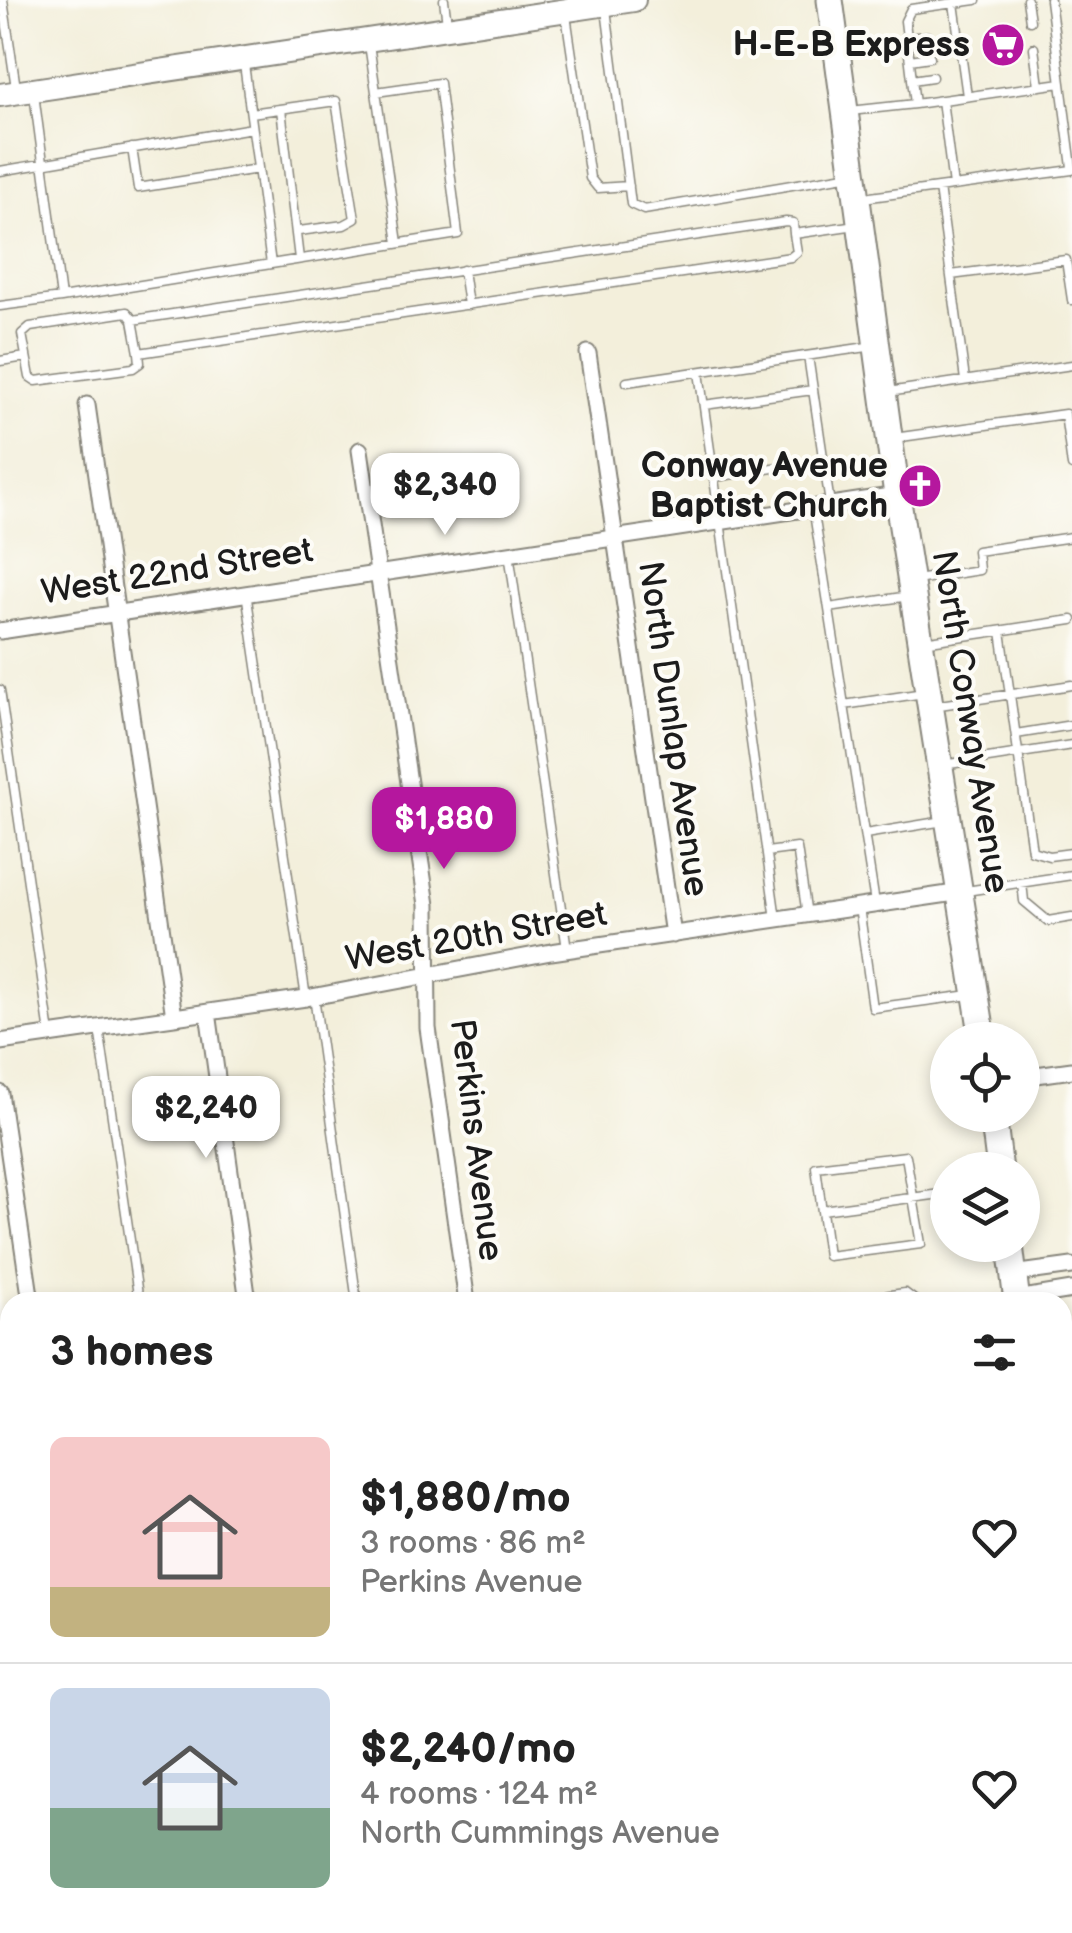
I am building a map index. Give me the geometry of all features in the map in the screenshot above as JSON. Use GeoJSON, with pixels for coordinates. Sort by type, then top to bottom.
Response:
{"type":"FeatureCollection","features":[{"type":"Feature","properties":{"kind":"main road"},"geometry":{"type":"LineString","coordinates":[[16,92],[634,0]]}},
{"type":"Feature","properties":{"kind":"main road","name":"North Conway Avenue"},"geometry":{"type":"LineString","coordinates":[[830,0],[898,495],[980,1022]]}},
{"type":"Feature","properties":{"kind":"main road"},"geometry":{"type":"LineString","coordinates":[[1012,1262],[1016,1292]]}},
{"type":"Feature","properties":{"kind":"street","name":"North Dunlap Avenue"},"geometry":{"type":"LineString","coordinates":[[588,354],[674,935]]}},
{"type":"Feature","properties":{"kind":"street"},"geometry":{"type":"LineString","coordinates":[[87,405],[174,1017]]}},
{"type":"Feature","properties":{"kind":"street","name":"Perkins Avenue"},"geometry":{"type":"LineString","coordinates":[[360,450],[426,906],[428,1028],[466,1292]]}},
{"type":"Feature","properties":{"kind":"street","name":"West 22nd Street"},"geometry":{"type":"LineString","coordinates":[[0,630],[898,495]]}},
{"type":"Feature","properties":{"kind":"street","name":"West 20th Street"},"geometry":{"type":"LineString","coordinates":[[0,1042],[310,997],[567,949],[962,892]]}},
{"type":"Feature","properties":{"kind":"street"},"geometry":{"type":"LineString","coordinates":[[208,1012],[247,1292]]}},
{"type":"Feature","properties":{"kind":"street"},"geometry":{"type":"LineString","coordinates":[[1040,1075],[1072,1070]]}},
{"type":"Feature","properties":{"kind":"street"},"geometry":{"type":"LineString","coordinates":[[0,1093],[30,1292]]}},
{"type":"Feature","properties":{"kind":"street"},"geometry":{"type":"LineString","coordinates":[[1016,1292],[1072,1266]]}},
{"type":"Feature","properties":{"kind":"street"},"geometry":{"type":"LineString","coordinates":[[1016,1292],[1072,1290]]}},
{"type":"Feature","properties":{"kind":"lane"},"geometry":{"type":"LineString","coordinates":[[4,0],[3,22],[16,92],[43,164],[61,298]]}},
{"type":"Feature","properties":{"kind":"lane"},"geometry":{"type":"LineString","coordinates":[[444,0],[448,28]]}},
{"type":"Feature","properties":{"kind":"lane"},"geometry":{"type":"LineString","coordinates":[[915,104],[905,21],[911,9],[976,0]]}},
{"type":"Feature","properties":{"kind":"lane"},"geometry":{"type":"LineString","coordinates":[[1027,0],[1030,21]]}},
{"type":"Feature","properties":{"kind":"lane"},"geometry":{"type":"LineString","coordinates":[[605,4],[632,204],[644,210],[857,199],[1072,168],[1050,0]]}},
{"type":"Feature","properties":{"kind":"lane"},"geometry":{"type":"LineString","coordinates":[[954,3],[959,73],[967,96]]}},
{"type":"Feature","properties":{"kind":"lane"},"geometry":{"type":"LineString","coordinates":[[566,10],[590,178],[598,188],[629,186]]}},
{"type":"Feature","properties":{"kind":"lane"},"geometry":{"type":"LineString","coordinates":[[907,38],[927,36]]}},
{"type":"Feature","properties":{"kind":"lane"},"geometry":{"type":"LineString","coordinates":[[368,40],[398,244]]}},
{"type":"Feature","properties":{"kind":"lane"},"geometry":{"type":"LineString","coordinates":[[1034,48],[1039,86]]}},
{"type":"Feature","properties":{"kind":"lane"},"geometry":{"type":"LineString","coordinates":[[910,60],[930,57]]}},
{"type":"Feature","properties":{"kind":"lane"},"geometry":{"type":"LineString","coordinates":[[243,59],[271,264]]}},
{"type":"Feature","properties":{"kind":"lane"},"geometry":{"type":"LineString","coordinates":[[912,80],[932,77]]}},
{"type":"Feature","properties":{"kind":"lane"},"geometry":{"type":"LineString","coordinates":[[0,306],[458,234],[450,139],[439,83],[376,92]]}},
{"type":"Feature","properties":{"kind":"lane"},"geometry":{"type":"LineString","coordinates":[[846,112],[1061,83]]}},
{"type":"Feature","properties":{"kind":"lane"},"geometry":{"type":"LineString","coordinates":[[942,100],[953,186]]}},
{"type":"Feature","properties":{"kind":"lane"},"geometry":{"type":"LineString","coordinates":[[250,113],[336,102],[355,218],[344,225],[298,231]]}},
{"type":"Feature","properties":{"kind":"lane"},"geometry":{"type":"LineString","coordinates":[[281,109],[299,259]]}},
{"type":"Feature","properties":{"kind":"lane"},"geometry":{"type":"LineString","coordinates":[[0,171],[252,128]]}},
{"type":"Feature","properties":{"kind":"lane"},"geometry":{"type":"LineString","coordinates":[[132,148],[138,188],[258,169]]}},
{"type":"Feature","properties":{"kind":"lane"},"geometry":{"type":"LineString","coordinates":[[939,188],[965,380]]}},
{"type":"Feature","properties":{"kind":"lane"},"geometry":{"type":"LineString","coordinates":[[794,234],[857,199]]}},
{"type":"Feature","properties":{"kind":"lane"},"geometry":{"type":"LineString","coordinates":[[133,320],[793,223],[797,252],[791,258],[138,353]]}},
{"type":"Feature","properties":{"kind":"lane"},"geometry":{"type":"LineString","coordinates":[[951,275],[1066,260],[1072,300]]}},
{"type":"Feature","properties":{"kind":"lane"},"geometry":{"type":"LineString","coordinates":[[463,270],[468,305]]}},
{"type":"Feature","properties":{"kind":"lane"},"geometry":{"type":"LineString","coordinates":[[127,312],[133,320],[140,363],[132,368],[36,382],[30,377],[22,334],[30,327],[127,312]]}},
{"type":"Feature","properties":{"kind":"lane"},"geometry":{"type":"LineString","coordinates":[[626,382],[877,346]]}},
{"type":"Feature","properties":{"kind":"lane"},"geometry":{"type":"LineString","coordinates":[[808,356],[830,505]]}},
{"type":"Feature","properties":{"kind":"lane"},"geometry":{"type":"LineString","coordinates":[[0,361],[26,357]]}},
{"type":"Feature","properties":{"kind":"lane"},"geometry":{"type":"LineString","coordinates":[[884,392],[1072,365]]}},
{"type":"Feature","properties":{"kind":"lane"},"geometry":{"type":"LineString","coordinates":[[699,372],[776,919]]}},
{"type":"Feature","properties":{"kind":"lane"},"geometry":{"type":"LineString","coordinates":[[704,405],[813,390]]}},
{"type":"Feature","properties":{"kind":"lane"},"geometry":{"type":"LineString","coordinates":[[890,439],[1066,414],[1072,466]]}},
{"type":"Feature","properties":{"kind":"lane"},"geometry":{"type":"LineString","coordinates":[[715,477],[824,460]]}},
{"type":"Feature","properties":{"kind":"lane"},"geometry":{"type":"LineString","coordinates":[[813,507],[865,834],[872,1008],[976,994]]}},
{"type":"Feature","properties":{"kind":"lane"},"geometry":{"type":"LineString","coordinates":[[829,608],[979,570],[976,551],[1072,537]]}},
{"type":"Feature","properties":{"kind":"lane"},"geometry":{"type":"LineString","coordinates":[[509,551],[567,949]]}},
{"type":"Feature","properties":{"kind":"lane"},"geometry":{"type":"LineString","coordinates":[[246,590],[355,1292]]}},
{"type":"Feature","properties":{"kind":"lane"},"geometry":{"type":"LineString","coordinates":[[922,642],[1072,620]]}},
{"type":"Feature","properties":{"kind":"lane"},"geometry":{"type":"LineString","coordinates":[[1002,631],[1032,851],[1050,856],[1072,853]]}},
{"type":"Feature","properties":{"kind":"lane"},"geometry":{"type":"LineString","coordinates":[[844,705],[1010,695],[1072,686]]}},
{"type":"Feature","properties":{"kind":"lane"},"geometry":{"type":"LineString","coordinates":[[0,690],[50,1034]]}},
{"type":"Feature","properties":{"kind":"lane"},"geometry":{"type":"LineString","coordinates":[[1016,734],[1072,725]]}},
{"type":"Feature","properties":{"kind":"lane"},"geometry":{"type":"LineString","coordinates":[[941,765],[1072,745]]}},
{"type":"Feature","properties":{"kind":"lane"},"geometry":{"type":"LineString","coordinates":[[865,834],[950,820]]}},
{"type":"Feature","properties":{"kind":"lane"},"geometry":{"type":"LineString","coordinates":[[767,852],[797,848],[807,915]]}},
{"type":"Feature","properties":{"kind":"lane"},"geometry":{"type":"LineString","coordinates":[[962,892],[1072,875]]}},
{"type":"Feature","properties":{"kind":"lane"},"geometry":{"type":"LineString","coordinates":[[1022,883],[1024,900],[1048,921],[1072,917]]}},
{"type":"Feature","properties":{"kind":"lane"},"geometry":{"type":"LineString","coordinates":[[98,1028],[138,1292]]}},
{"type":"Feature","properties":{"kind":"lane"},"geometry":{"type":"LineString","coordinates":[[906,1156],[921,1244],[828,1256],[822,1210],[816,1167],[906,1156]]}},
{"type":"Feature","properties":{"kind":"lane"},"geometry":{"type":"LineString","coordinates":[[822,1210],[930,1195]]}},
{"type":"Feature","properties":{"kind":"place","name":"H-E-B Express"},"geometry":{"type":"Point","coordinates":[1003,45]}},
{"type":"Feature","properties":{"kind":"place","name":"Conway Avenue Baptist Church"},"geometry":{"type":"Point","coordinates":[920,486]}}]}
